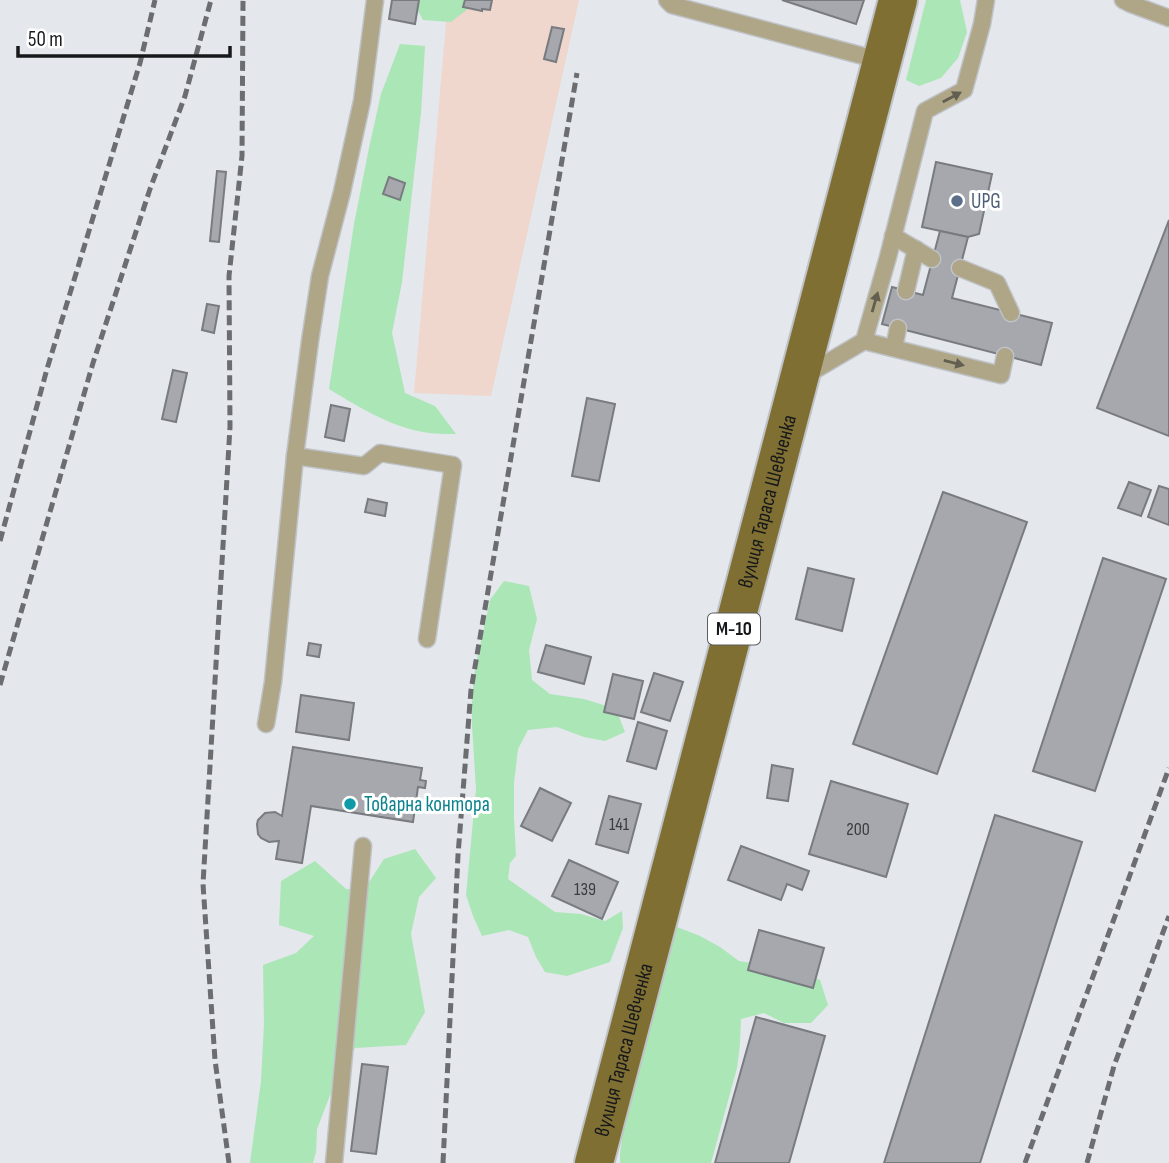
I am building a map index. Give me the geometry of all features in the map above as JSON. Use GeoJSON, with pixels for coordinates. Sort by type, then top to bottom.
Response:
{"type":"FeatureCollection","features":[{"type":"Feature","properties":{"kind":"main road","name":"вулиця Тараса Шевченка"},"geometry":{"type":"LineString","coordinates":[[594,1163],[898,0]]}},
{"type":"Feature","properties":{"kind":"lane"},"geometry":{"type":"LineString","coordinates":[[266,724],[295,456],[320,276],[362,101],[375,0]]}},
{"type":"Feature","properties":{"kind":"lane"},"geometry":{"type":"LineString","coordinates":[[667,0],[672,5],[882,61]]}},
{"type":"Feature","properties":{"kind":"lane"},"geometry":{"type":"LineString","coordinates":[[864,341],[925,111],[964,90],[986,0]]}},
{"type":"Feature","properties":{"kind":"lane"},"geometry":{"type":"LineString","coordinates":[[1123,0],[1169,18]]}},
{"type":"Feature","properties":{"kind":"lane"},"geometry":{"type":"LineString","coordinates":[[893,236],[932,260]]}},
{"type":"Feature","properties":{"kind":"lane"},"geometry":{"type":"LineString","coordinates":[[906,291],[916,249]]}},
{"type":"Feature","properties":{"kind":"lane"},"geometry":{"type":"LineString","coordinates":[[960,268],[997,283],[1011,313]]}},
{"type":"Feature","properties":{"kind":"lane"},"geometry":{"type":"LineString","coordinates":[[894,348],[898,328]]}},
{"type":"Feature","properties":{"kind":"lane"},"geometry":{"type":"LineString","coordinates":[[798,380],[864,341],[1001,374],[1005,355]]}},
{"type":"Feature","properties":{"kind":"lane"},"geometry":{"type":"LineString","coordinates":[[295,456],[364,466],[380,453],[453,465],[427,639]]}},
{"type":"Feature","properties":{"kind":"lane"},"geometry":{"type":"LineString","coordinates":[[334,1163],[363,846]]}},
{"type":"Feature","properties":{"kind":"shaded area"},"geometry":{"type":"Polygon","coordinates":[[[448,0],[579,0],[491,396],[414,393],[448,0]]]}},
{"type":"Feature","properties":{"kind":"green space"},"geometry":{"type":"Polygon","coordinates":[[[412,0],[467,0],[469,8],[451,22],[423,20],[412,0]]]}},
{"type":"Feature","properties":{"kind":"green space"},"geometry":{"type":"Polygon","coordinates":[[[926,0],[960,0],[967,32],[958,58],[941,78],[919,86],[906,80],[926,0]]]}},
{"type":"Feature","properties":{"kind":"green space"},"geometry":{"type":"Polygon","coordinates":[[[400,44],[425,46],[421,113],[402,282],[392,333],[405,393],[435,406],[456,434],[427,433],[398,425],[374,415],[329,389],[354,224],[369,148],[381,94],[400,44]]]}},
{"type":"Feature","properties":{"kind":"green space"},"geometry":{"type":"Polygon","coordinates":[[[504,581],[529,586],[537,619],[529,650],[532,680],[550,694],[584,699],[616,709],[625,732],[605,741],[557,727],[528,730],[518,749],[514,783],[516,856],[510,863],[508,879],[555,912],[581,914],[605,921],[622,911],[623,928],[610,962],[567,976],[545,972],[528,937],[509,930],[482,936],[466,895],[476,789],[472,725],[475,669],[490,600],[504,581]]]}},
{"type":"Feature","properties":{"kind":"green space"},"geometry":{"type":"Polygon","coordinates":[[[415,849],[436,878],[419,897],[411,934],[425,1012],[406,1045],[355,1048],[334,1085],[317,1129],[313,1163],[250,1163],[261,1081],[263,965],[296,953],[314,936],[279,925],[281,881],[315,861],[346,889],[364,890],[384,859],[415,849]]]}},
{"type":"Feature","properties":{"kind":"green space"},"geometry":{"type":"Polygon","coordinates":[[[677,927],[700,936],[739,961],[795,970],[820,980],[828,1005],[811,1023],[784,1023],[764,1013],[741,1019],[737,1068],[711,1163],[620,1163],[631,1089],[677,927]]]}},
{"type":"Feature","properties":{"kind":"building"},"geometry":{"type":"Polygon","coordinates":[[[392,0],[419,0],[415,24],[389,19],[392,0]]]}},
{"type":"Feature","properties":{"kind":"building"},"geometry":{"type":"Polygon","coordinates":[[[465,0],[492,0],[490,10],[482,11],[463,7],[465,0]]]}},
{"type":"Feature","properties":{"kind":"building"},"geometry":{"type":"Polygon","coordinates":[[[782,0],[864,0],[856,24],[782,0]]]}},
{"type":"Feature","properties":{"kind":"building"},"geometry":{"type":"Polygon","coordinates":[[[552,27],[564,29],[556,62],[544,59],[552,27]]]}},
{"type":"Feature","properties":{"kind":"building","name":"UPG"},"geometry":{"type":"Polygon","coordinates":[[[936,162],[992,174],[979,234],[968,237],[922,227],[936,162]]]}},
{"type":"Feature","properties":{"kind":"building"},"geometry":{"type":"Polygon","coordinates":[[[217,171],[226,172],[219,242],[210,241],[217,171]]]}},
{"type":"Feature","properties":{"kind":"building"},"geometry":{"type":"Polygon","coordinates":[[[389,177],[405,183],[400,200],[383,194],[389,177]]]}},
{"type":"Feature","properties":{"kind":"building"},"geometry":{"type":"Polygon","coordinates":[[[1169,220],[1169,436],[1097,408],[1169,220]]]}},
{"type":"Feature","properties":{"kind":"building"},"geometry":{"type":"Polygon","coordinates":[[[940,231],[968,237],[952,298],[1052,323],[1041,365],[882,324],[892,287],[923,295],[940,231]]]}},
{"type":"Feature","properties":{"kind":"building"},"geometry":{"type":"Polygon","coordinates":[[[207,304],[219,306],[214,333],[202,330],[207,304]]]}},
{"type":"Feature","properties":{"kind":"building"},"geometry":{"type":"Polygon","coordinates":[[[173,370],[187,373],[176,422],[162,419],[173,370]]]}},
{"type":"Feature","properties":{"kind":"building"},"geometry":{"type":"Polygon","coordinates":[[[587,398],[615,404],[599,481],[572,476],[587,398]]]}},
{"type":"Feature","properties":{"kind":"building"},"geometry":{"type":"Polygon","coordinates":[[[331,405],[350,409],[344,441],[325,437],[331,405]]]}},
{"type":"Feature","properties":{"kind":"building"},"geometry":{"type":"Polygon","coordinates":[[[1129,482],[1151,490],[1141,516],[1118,508],[1129,482]]]}},
{"type":"Feature","properties":{"kind":"building"},"geometry":{"type":"Polygon","coordinates":[[[1159,486],[1169,489],[1169,525],[1148,517],[1159,486]]]}},
{"type":"Feature","properties":{"kind":"building"},"geometry":{"type":"Polygon","coordinates":[[[943,492],[1027,522],[937,774],[853,744],[943,492]]]}},
{"type":"Feature","properties":{"kind":"building"},"geometry":{"type":"Polygon","coordinates":[[[368,499],[387,503],[385,516],[365,512],[368,499]]]}},
{"type":"Feature","properties":{"kind":"building"},"geometry":{"type":"Polygon","coordinates":[[[1103,558],[1166,579],[1095,791],[1033,771],[1103,558]]]}},
{"type":"Feature","properties":{"kind":"building"},"geometry":{"type":"Polygon","coordinates":[[[808,568],[854,579],[842,631],[796,619],[808,568]]]}},
{"type":"Feature","properties":{"kind":"building"},"geometry":{"type":"Polygon","coordinates":[[[309,643],[321,645],[319,657],[307,655],[309,643]]]}},
{"type":"Feature","properties":{"kind":"building"},"geometry":{"type":"Polygon","coordinates":[[[546,645],[591,657],[584,684],[538,672],[546,645]]]}},
{"type":"Feature","properties":{"kind":"building"},"geometry":{"type":"Polygon","coordinates":[[[654,673],[683,682],[670,721],[641,712],[654,673]]]}},
{"type":"Feature","properties":{"kind":"building"},"geometry":{"type":"Polygon","coordinates":[[[613,674],[643,681],[634,719],[604,712],[613,674]]]}},
{"type":"Feature","properties":{"kind":"building"},"geometry":{"type":"Polygon","coordinates":[[[301,695],[354,703],[349,740],[296,732],[301,695]]]}},
{"type":"Feature","properties":{"kind":"building"},"geometry":{"type":"Polygon","coordinates":[[[638,722],[667,731],[656,769],[627,761],[638,722]]]}},
{"type":"Feature","properties":{"kind":"building","name":"Товарна контора"},"geometry":{"type":"Polygon","coordinates":[[[293,747],[422,768],[420,780],[426,781],[425,788],[418,787],[413,822],[311,806],[302,863],[276,859],[279,841],[269,842],[261,838],[257,824],[265,813],[275,812],[282,816],[293,747]]]}},
{"type":"Feature","properties":{"kind":"building"},"geometry":{"type":"Polygon","coordinates":[[[772,765],[793,769],[788,801],[767,798],[772,765]]]}},
{"type":"Feature","properties":{"kind":"building"},"geometry":{"type":"Polygon","coordinates":[[[831,781],[908,804],[886,877],[809,854],[831,781]]]}},
{"type":"Feature","properties":{"kind":"building"},"geometry":{"type":"Polygon","coordinates":[[[540,788],[571,803],[552,841],[521,826],[540,788]]]}},
{"type":"Feature","properties":{"kind":"building"},"geometry":{"type":"Polygon","coordinates":[[[609,796],[641,804],[628,853],[596,844],[609,796]]]}},
{"type":"Feature","properties":{"kind":"building"},"geometry":{"type":"Polygon","coordinates":[[[995,815],[1082,842],[980,1163],[884,1163],[995,815]]]}},
{"type":"Feature","properties":{"kind":"building"},"geometry":{"type":"Polygon","coordinates":[[[741,846],[809,871],[802,890],[787,884],[781,900],[728,880],[741,846]]]}},
{"type":"Feature","properties":{"kind":"building"},"geometry":{"type":"Polygon","coordinates":[[[569,860],[618,882],[602,919],[552,896],[569,860]]]}},
{"type":"Feature","properties":{"kind":"building"},"geometry":{"type":"Polygon","coordinates":[[[759,930],[824,948],[813,988],[748,970],[759,930]]]}},
{"type":"Feature","properties":{"kind":"building"},"geometry":{"type":"Polygon","coordinates":[[[756,1017],[825,1036],[789,1163],[715,1163],[756,1017]]]}},
{"type":"Feature","properties":{"kind":"building"},"geometry":{"type":"Polygon","coordinates":[[[362,1064],[388,1067],[376,1154],[351,1151],[362,1064]]]}},
{"type":"Feature","properties":{"kind":"railway"},"geometry":{"type":"LineString","coordinates":[[0,541],[47,369],[140,63],[155,0]]}},
{"type":"Feature","properties":{"kind":"railway"},"geometry":{"type":"LineString","coordinates":[[0,685],[93,363],[150,189],[185,96],[211,0]]}},
{"type":"Feature","properties":{"kind":"railway"},"geometry":{"type":"LineString","coordinates":[[229,1163],[215,1060],[203,884],[230,427],[229,276],[242,156],[243,0]]}},
{"type":"Feature","properties":{"kind":"railway"},"geometry":{"type":"LineString","coordinates":[[443,1163],[458,855],[471,690],[577,73]]}},
{"type":"Feature","properties":{"kind":"railway"},"geometry":{"type":"LineString","coordinates":[[1025,1163],[1169,768]]}},
{"type":"Feature","properties":{"kind":"railway"},"geometry":{"type":"LineString","coordinates":[[1087,1163],[1114,1066],[1169,916]]}},
{"type":"Feature","properties":{"kind":"place","name":"UPG"},"geometry":{"type":"Point","coordinates":[957,201]}},
{"type":"Feature","properties":{"kind":"place","name":"Товарна контора"},"geometry":{"type":"Point","coordinates":[350,804]}}]}
